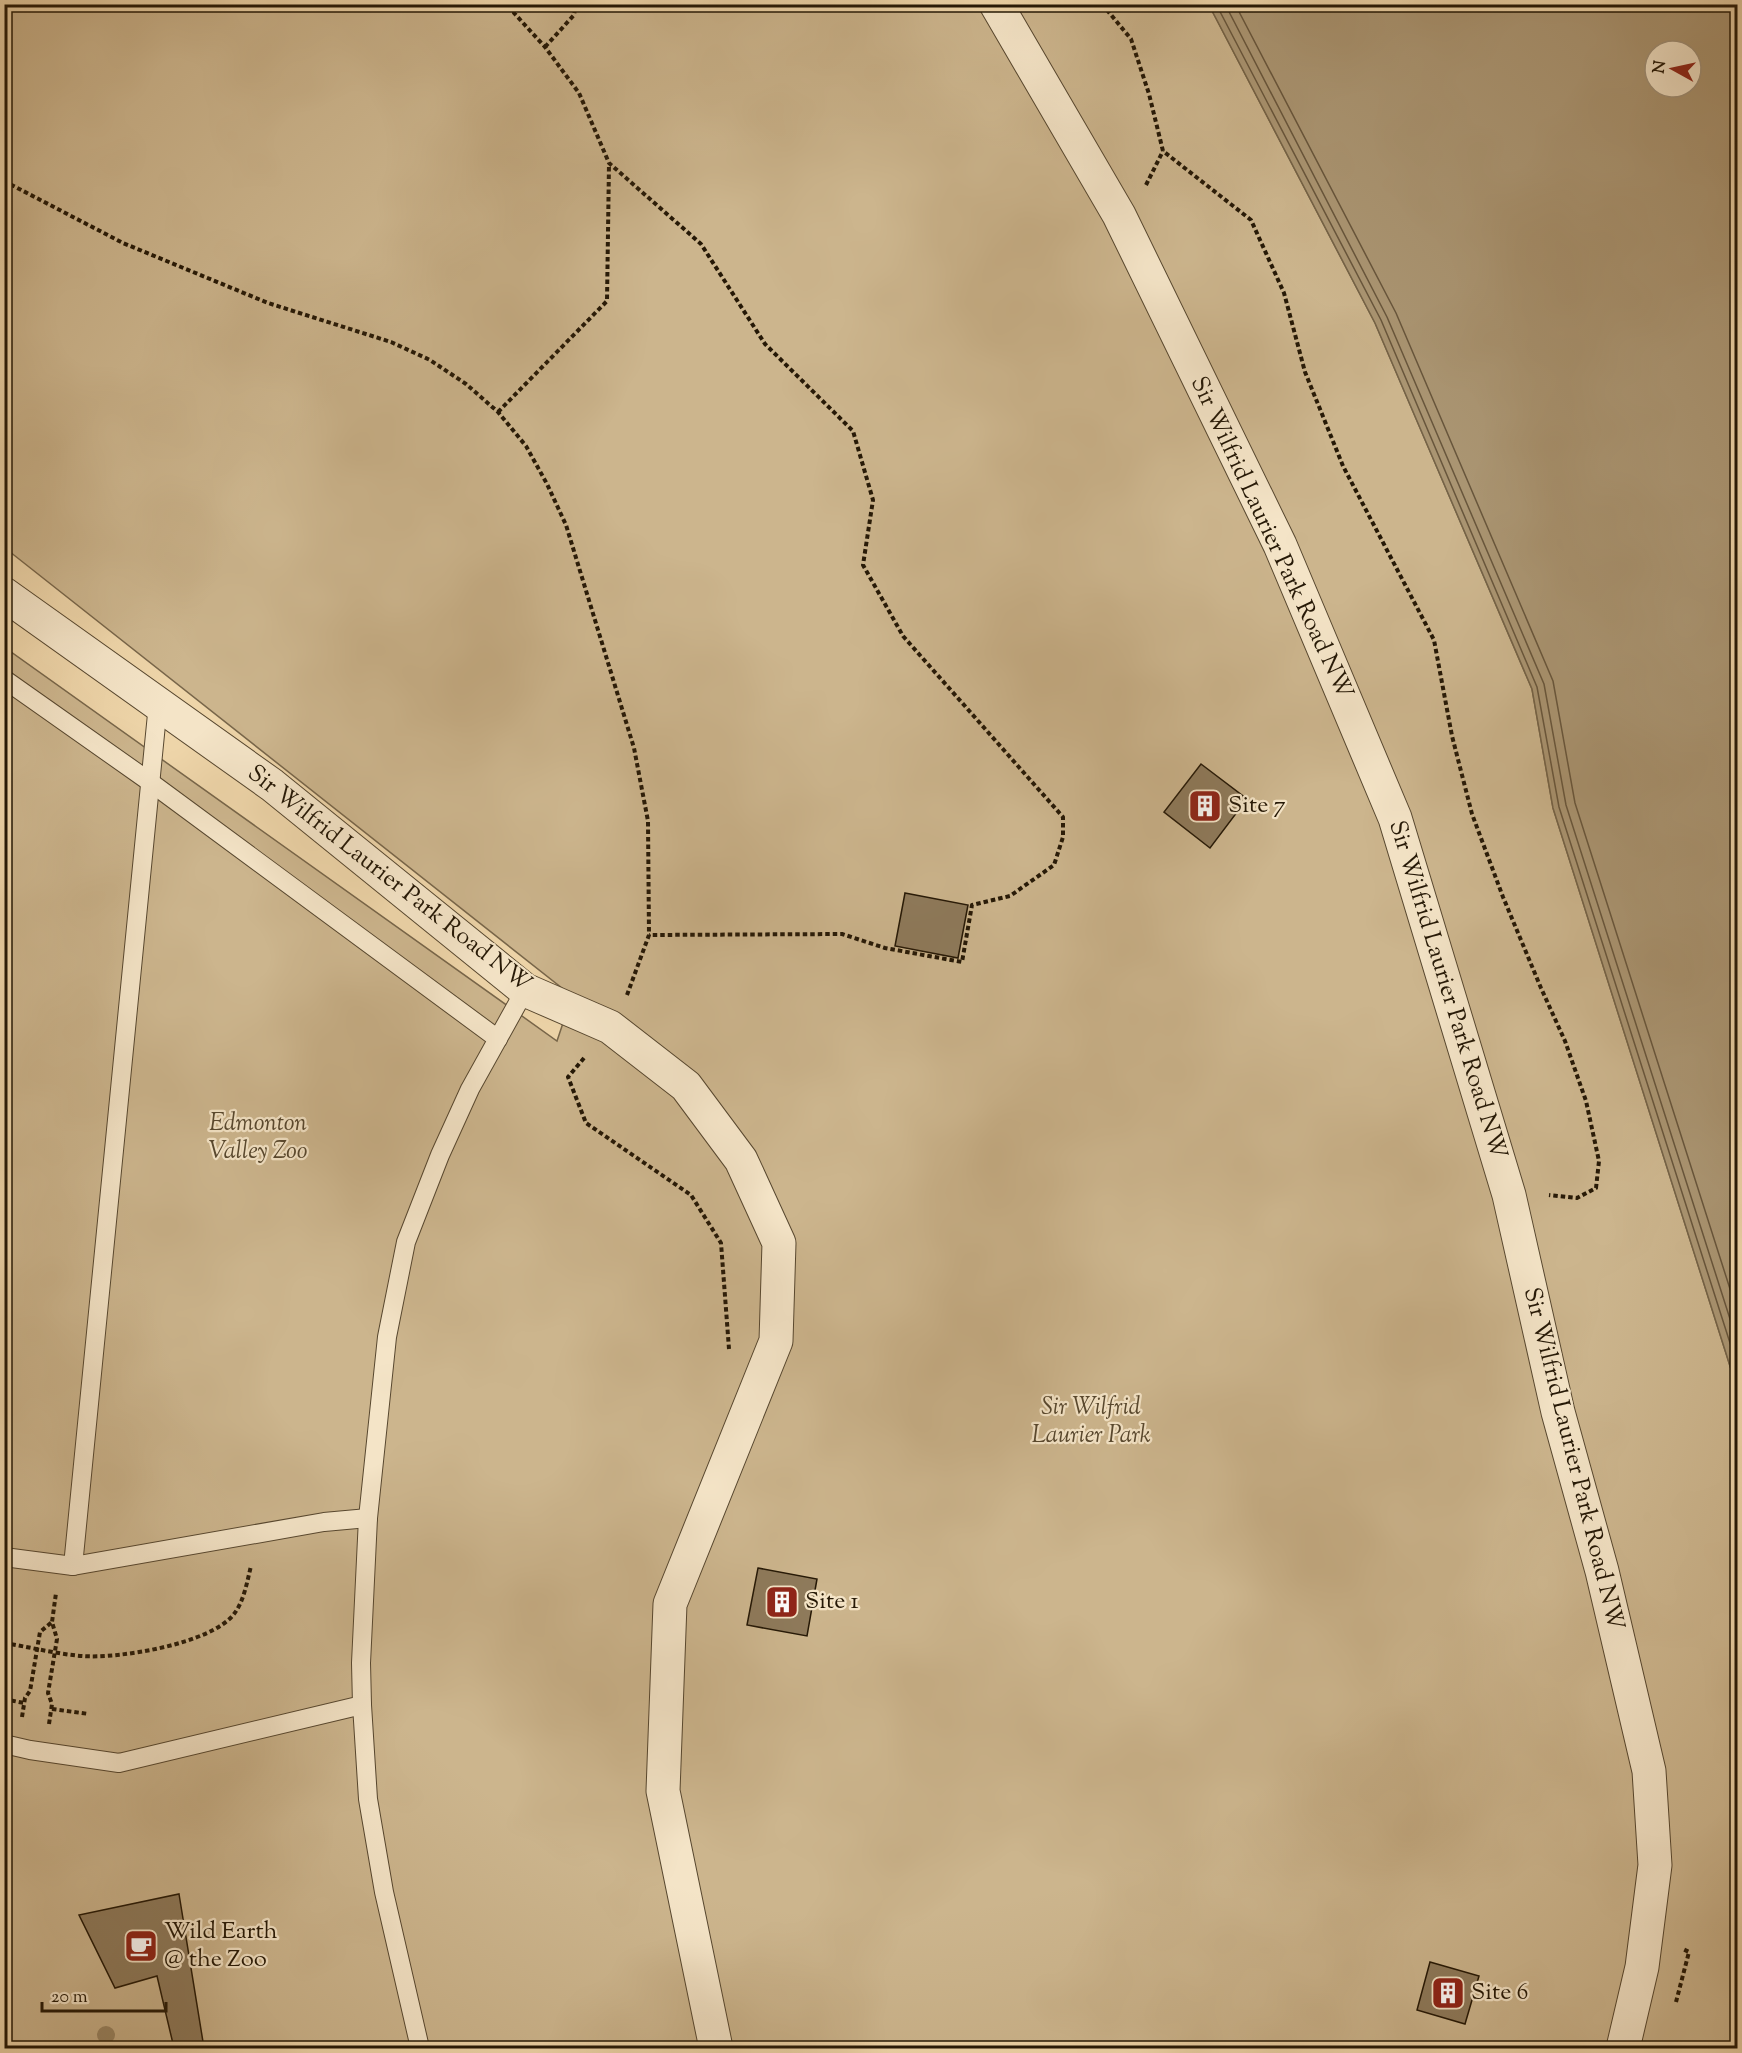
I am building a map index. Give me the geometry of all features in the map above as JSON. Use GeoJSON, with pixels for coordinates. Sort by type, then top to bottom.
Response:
{"type":"FeatureCollection","features":[{"type":"Feature","properties":{"kind":"street","name":"Sir Wilfrid Laurier Park Road NW"},"geometry":{"type":"LineString","coordinates":[[996,4],[1124,226],[1280,545],[1395,818],[1509,1195],[1558,1412],[1602,1571],[1649,1771],[1655,1865],[1642,1967],[1623,2049]]}},
{"type":"Feature","properties":{"kind":"street","name":"Sir Wilfrid Laurier Park Road NW"},"geometry":{"type":"LineString","coordinates":[[4,594],[272,785],[525,990],[610,1027],[686,1086],[741,1160],[780,1242],[776,1341],[670,1604],[663,1791],[716,2049]]}},
{"type":"Feature","properties":{"kind":"lane"},"geometry":{"type":"LineString","coordinates":[[4,679],[150,782],[498,1039]]}},
{"type":"Feature","properties":{"kind":"lane"},"geometry":{"type":"LineString","coordinates":[[73,1566],[158,704]]}},
{"type":"Feature","properties":{"kind":"lane"},"geometry":{"type":"LineString","coordinates":[[420,2049],[384,1892],[368,1799],[361,1663],[368,1518],[387,1337],[406,1242],[440,1155],[470,1089],[525,990]]}},
{"type":"Feature","properties":{"kind":"lane"},"geometry":{"type":"LineString","coordinates":[[4,1557],[73,1566],[324,1522],[368,1518]]}},
{"type":"Feature","properties":{"kind":"lane"},"geometry":{"type":"LineString","coordinates":[[4,1744],[119,1763],[362,1706]]}},
{"type":"Feature","properties":{"kind":"path"},"geometry":{"type":"LineString","coordinates":[[498,412],[607,301],[609,163],[579,93],[545,47],[514,13],[514,4]]}},
{"type":"Feature","properties":{"kind":"path"},"geometry":{"type":"LineString","coordinates":[[545,47],[574,15],[576,4]]}},
{"type":"Feature","properties":{"kind":"path"},"geometry":{"type":"LineString","coordinates":[[609,163],[701,244],[765,344],[853,431],[873,500],[863,565],[903,636],[1063,817],[1063,837],[1054,865],[1010,896],[972,905],[962,962],[885,948],[842,934],[648,935]]}},
{"type":"Feature","properties":{"kind":"path"},"geometry":{"type":"LineString","coordinates":[[4,181],[123,243],[268,303],[391,342],[430,360],[457,378],[498,412],[526,446],[548,484],[566,525],[634,747],[648,821],[648,935],[628,992],[610,1027],[568,1077],[586,1123],[691,1195],[721,1244],[729,1351]]}},
{"type":"Feature","properties":{"kind":"path"},"geometry":{"type":"LineString","coordinates":[[4,1643],[82,1656],[139,1652],[180,1643],[222,1624],[232,1616],[245,1588],[259,1534]]}},
{"type":"Feature","properties":{"kind":"path"},"geometry":{"type":"LineString","coordinates":[[30,1691],[40,1632],[52,1622],[57,1639],[48,1694]]}},
{"type":"Feature","properties":{"kind":"path"},"geometry":{"type":"LineString","coordinates":[[4,1699],[24,1703]]}},
{"type":"Feature","properties":{"kind":"path"},"geometry":{"type":"LineString","coordinates":[[51,1709],[89,1714]]}},
{"type":"Feature","properties":{"kind":"green space","name":"Sir Wilfrid Laurier Park"},"geometry":{"type":"Polygon","coordinates":[[[5,5],[1209,5],[1375,323],[1532,689],[1553,808],[1737,1388],[1737,2048],[5,2048],[4,647],[557,1041],[572,996],[5,548],[5,5]]]}},
{"type":"Feature","properties":{"kind":"water"},"geometry":{"type":"Polygon","coordinates":[[[1209,5],[1737,5],[1737,1388],[1553,808],[1532,689],[1375,323],[1209,5]]]}},
{"type":"Feature","properties":{"kind":"building","name":"Site 7"},"geometry":{"type":"Polygon","coordinates":[[[1201,764],[1247,799],[1210,848],[1164,812],[1201,764]]]}},
{"type":"Feature","properties":{"kind":"building"},"geometry":{"type":"Polygon","coordinates":[[[905,893],[968,905],[958,958],[895,946],[905,893]]]}},
{"type":"Feature","properties":{"kind":"building","name":"Site 1"},"geometry":{"type":"Polygon","coordinates":[[[758,1568],[817,1579],[807,1636],[747,1625],[758,1568]]]}},
{"type":"Feature","properties":{"kind":"building","name":"Wild Earth @ the Zoo"},"geometry":{"type":"Polygon","coordinates":[[[179,1894],[204,2048],[174,2048],[157,1976],[115,1988],[79,1915],[179,1894]]]}},
{"type":"Feature","properties":{"kind":"building","name":"Site 6"},"geometry":{"type":"Polygon","coordinates":[[[1430,1962],[1479,1976],[1465,2024],[1417,2010],[1430,1962]]]}},
{"type":"Feature","properties":{"kind":"place","name":"Site 7"},"geometry":{"type":"Point","coordinates":[1205,806]}},
{"type":"Feature","properties":{"kind":"place","name":"Site 1"},"geometry":{"type":"Point","coordinates":[782,1602]}},
{"type":"Feature","properties":{"kind":"place","name":"Wild Earth @ the Zoo"},"geometry":{"type":"Point","coordinates":[141,1946]}},
{"type":"Feature","properties":{"kind":"place","name":"Site 6"},"geometry":{"type":"Point","coordinates":[1448,1993]}},
{"type":"Feature","properties":{"kind":"park label","name":"Edmonton Valley Zoo"},"geometry":{"type":"Point","coordinates":[258,1138]}}]}
